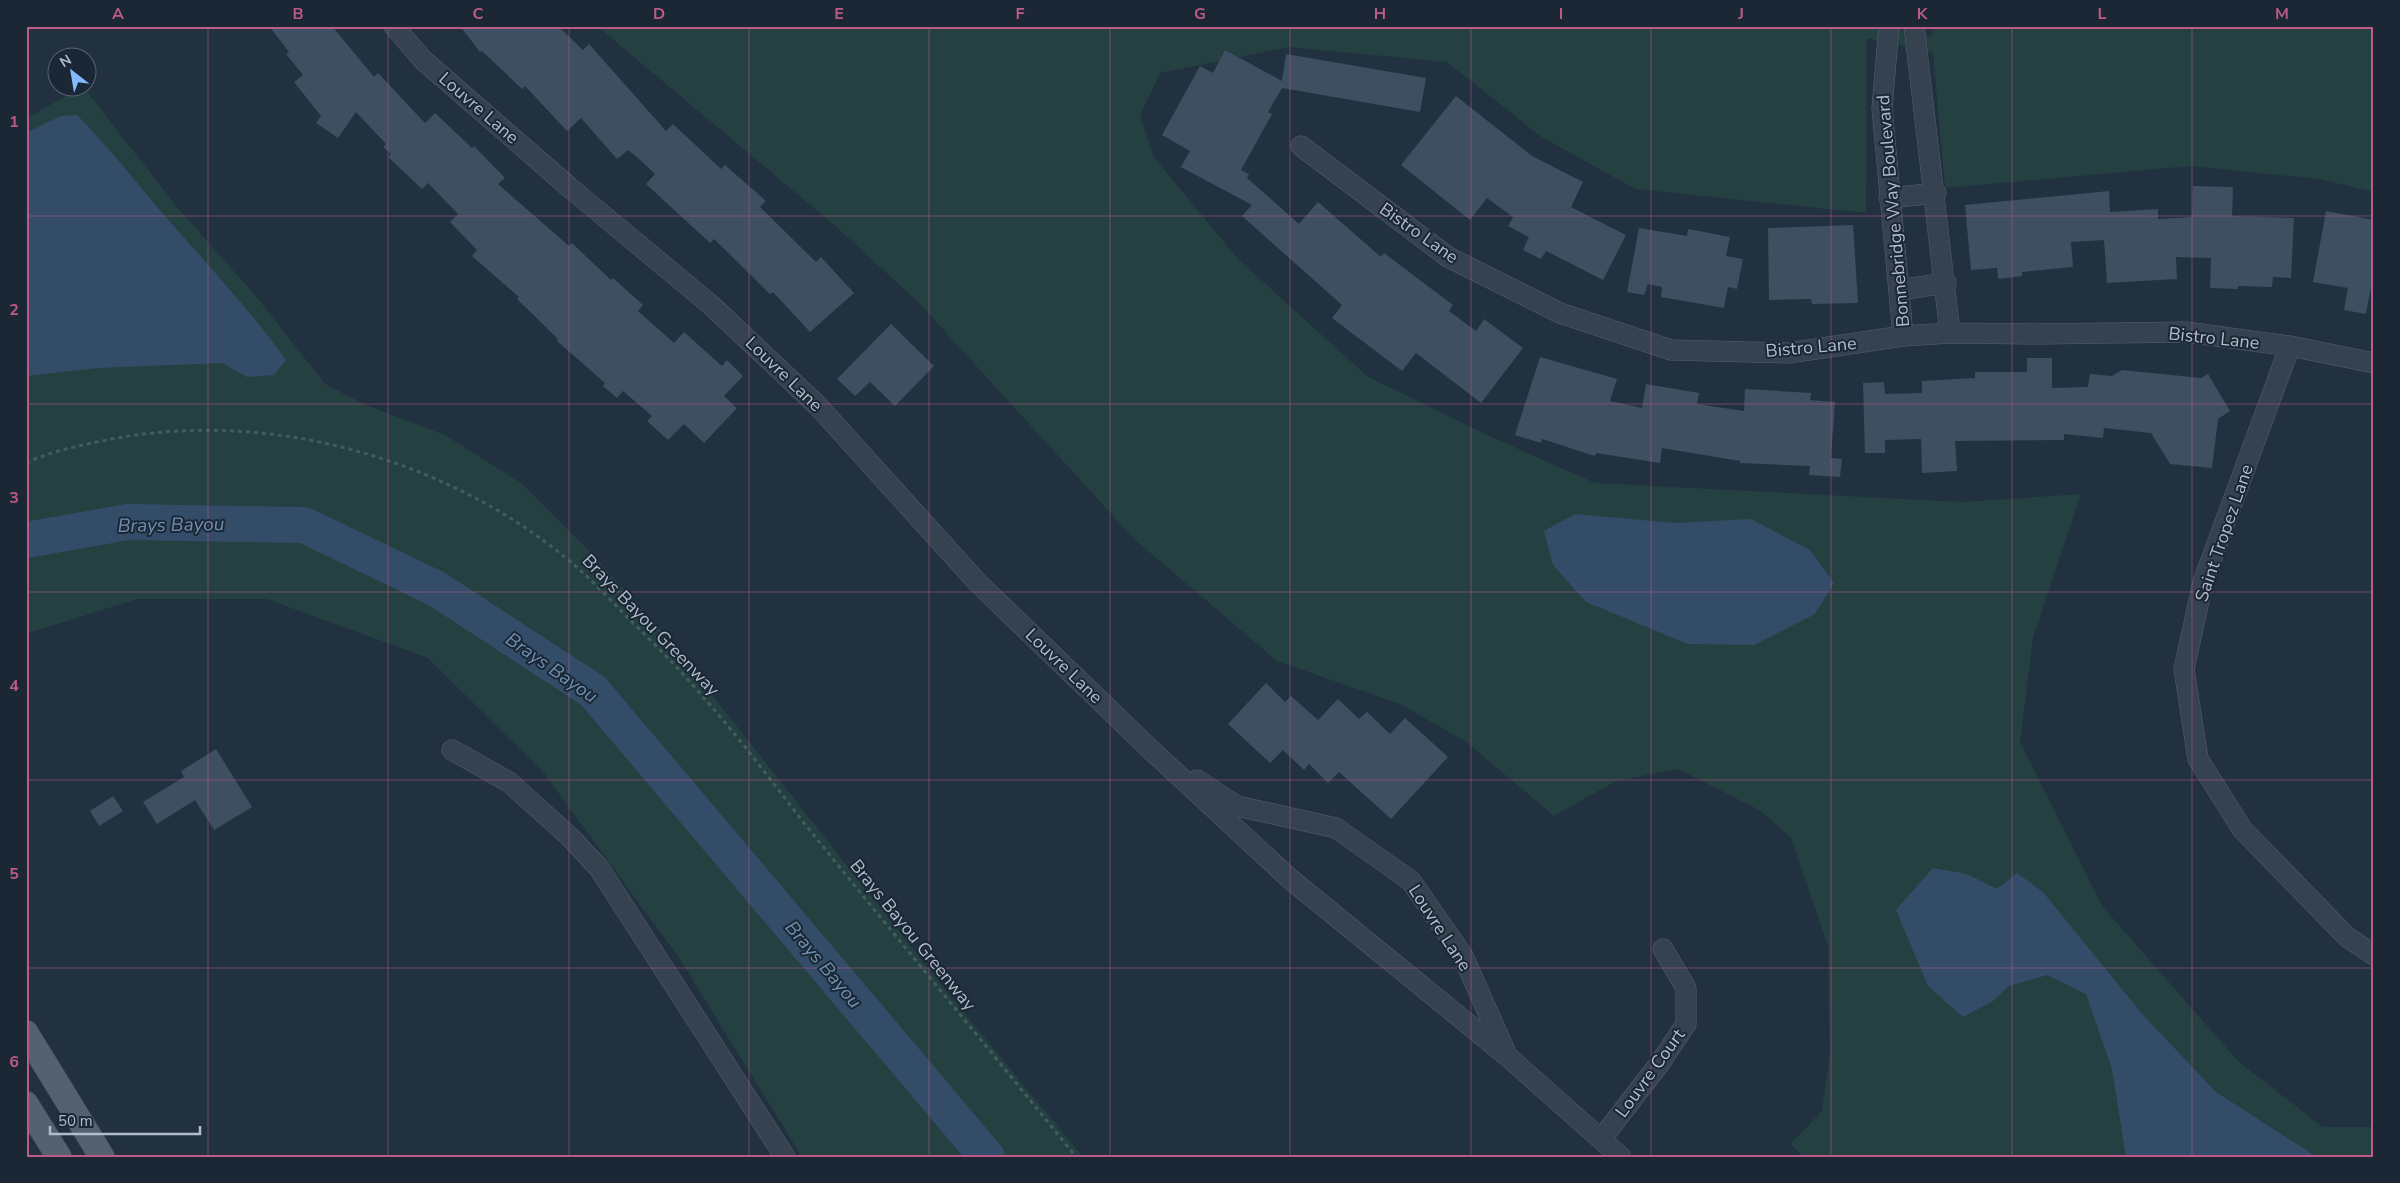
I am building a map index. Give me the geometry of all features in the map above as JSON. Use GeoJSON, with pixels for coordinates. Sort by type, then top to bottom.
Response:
{"type":"FeatureCollection","features":[{"type":"Feature","properties":{"kind":"main road"},"geometry":{"type":"LineString","coordinates":[[26,1033],[102,1157]]}},
{"type":"Feature","properties":{"kind":"main road"},"geometry":{"type":"LineString","coordinates":[[26,1104],[59,1157]]}},
{"type":"Feature","properties":{"kind":"street","name":"Louvre Lane"},"geometry":{"type":"LineString","coordinates":[[394,26],[423,60],[569,187],[711,305],[818,406],[978,583],[1149,748],[1289,878],[1506,1055],[1602,1138],[1621,1157]]}},
{"type":"Feature","properties":{"kind":"street","name":"Bonnebridge Way Boulevard"},"geometry":{"type":"LineString","coordinates":[[1889,26],[1882,108],[1903,336]]}},
{"type":"Feature","properties":{"kind":"street"},"geometry":{"type":"LineString","coordinates":[[1914,26],[1936,193],[1950,333]]}},
{"type":"Feature","properties":{"kind":"street","name":"Bistro Lane"},"geometry":{"type":"LineString","coordinates":[[1301,146],[1448,256],[1560,314],[1671,350],[1789,353],[1903,336],[1950,333],[2186,332],[2290,346],[2374,363]]}},
{"type":"Feature","properties":{"kind":"street"},"geometry":{"type":"LineString","coordinates":[[1889,198],[1936,193]]}},
{"type":"Feature","properties":{"kind":"street"},"geometry":{"type":"LineString","coordinates":[[1899,290],[1946,283]]}},
{"type":"Feature","properties":{"kind":"street","name":"Saint Tropez Lane"},"geometry":{"type":"LineString","coordinates":[[2290,346],[2203,582],[2184,669],[2198,759],[2242,829],[2346,937],[2374,955]]}},
{"type":"Feature","properties":{"kind":"street","name":"Louvre Lane"},"geometry":{"type":"LineString","coordinates":[[1149,748],[1237,806],[1336,828],[1411,880],[1463,956],[1506,1055]]}},
{"type":"Feature","properties":{"kind":"street"},"geometry":{"type":"LineString","coordinates":[[452,750],[509,782],[570,837],[599,868],[785,1157]]}},
{"type":"Feature","properties":{"kind":"street","name":"Louvre Court"},"geometry":{"type":"LineString","coordinates":[[1602,1138],[1660,1063],[1686,1024],[1686,988],[1663,949]]}},
{"type":"Feature","properties":{"kind":"path","name":"Brays Bayou Greenway"},"geometry":{"type":"LineString","coordinates":[[26,463],[65,448],[166,431],[197,429],[269,434],[332,446],[387,461],[422,474],[483,504],[533,533],[581,571],[700,692],[1076,1157]]}},
{"type":"Feature","properties":{"kind":"green space"},"geometry":{"type":"Polygon","coordinates":[[[597,26],[1884,26],[1932,36],[1932,26],[2374,26],[2374,192],[2319,179],[2190,166],[1945,188],[1933,53],[1867,38],[1866,213],[1635,189],[1540,136],[1447,62],[1289,47],[1160,73],[1140,116],[1154,157],[1237,258],[1368,377],[1496,439],[1595,483],[1962,502],[2081,494],[2033,638],[2020,742],[2102,906],[2239,1062],[2323,1127],[2374,1127],[2374,1157],[1804,1157],[1790,1144],[1822,1111],[1830,1053],[1828,946],[1791,838],[1761,811],[1678,769],[1616,781],[1554,816],[1465,741],[1400,704],[1277,661],[1134,539],[918,302],[840,230],[597,26]]]}},
{"type":"Feature","properties":{"kind":"green space"},"geometry":{"type":"Polygon","coordinates":[[[62,98],[92,98],[177,207],[255,295],[325,384],[366,405],[445,435],[521,483],[588,550],[660,629],[947,992],[1083,1157],[802,1157],[679,958],[544,773],[428,658],[267,599],[137,599],[26,634],[26,119],[62,98]]]}},
{"type":"Feature","properties":{"kind":"water"},"geometry":{"type":"Polygon","coordinates":[[[77,115],[111,151],[272,341],[286,360],[274,375],[247,377],[222,363],[98,368],[26,376],[26,133],[61,116],[77,115]]]}},
{"type":"Feature","properties":{"kind":"water"},"geometry":{"type":"Polygon","coordinates":[[[1575,514],[1675,523],[1751,519],[1810,550],[1834,583],[1815,614],[1754,645],[1688,644],[1586,602],[1553,565],[1544,531],[1575,514]]]}},
{"type":"Feature","properties":{"kind":"water"},"geometry":{"type":"Polygon","coordinates":[[[1933,868],[1967,874],[1997,889],[2017,873],[2043,892],[2143,1015],[2216,1092],[2312,1154],[2313,1157],[2126,1157],[2112,1069],[2086,994],[2047,975],[2009,986],[1993,1001],[1963,1017],[1928,986],[1896,910],[1933,868]]]}},
{"type":"Feature","properties":{"kind":"building"},"geometry":{"type":"Polygon","coordinates":[[[269,26],[332,26],[374,77],[378,73],[425,123],[435,113],[472,148],[474,146],[505,178],[498,184],[569,246],[572,243],[611,280],[613,278],[643,305],[638,311],[674,343],[684,332],[722,366],[727,360],[743,376],[724,396],[737,408],[704,443],[684,424],[668,440],[647,421],[652,416],[623,391],[617,398],[603,386],[605,383],[557,341],[558,339],[517,299],[519,297],[472,256],[477,250],[450,222],[458,214],[428,183],[422,189],[388,157],[391,154],[383,147],[386,144],[356,112],[338,138],[316,123],[321,116],[294,82],[303,75],[286,54],[289,52],[269,26]]]}},
{"type":"Feature","properties":{"kind":"building"},"geometry":{"type":"Polygon","coordinates":[[[460,26],[558,26],[583,50],[589,44],[666,131],[673,124],[721,169],[725,165],[766,201],[760,207],[816,262],[821,257],[854,293],[810,332],[773,292],[770,294],[714,239],[710,243],[646,184],[655,174],[638,158],[628,150],[617,159],[581,118],[567,131],[525,86],[522,89],[482,51],[480,52],[460,26]]]}},
{"type":"Feature","properties":{"kind":"building"},"geometry":{"type":"Polygon","coordinates":[[[1225,50],[1282,81],[1286,54],[1426,78],[1420,112],[1282,88],[1268,112],[1272,114],[1241,170],[1249,174],[1247,178],[1299,224],[1318,202],[1381,257],[1384,253],[1453,305],[1449,311],[1476,331],[1484,319],[1523,348],[1481,403],[1416,353],[1402,371],[1332,318],[1342,305],[1242,216],[1252,205],[1181,167],[1190,151],[1162,135],[1200,66],[1213,73],[1225,50]]]}},
{"type":"Feature","properties":{"kind":"building"},"geometry":{"type":"Polygon","coordinates":[[[1456,96],[1532,156],[1583,182],[1571,207],[1626,235],[1603,280],[1546,251],[1541,259],[1523,250],[1529,237],[1508,226],[1513,217],[1487,198],[1470,220],[1401,165],[1456,96]]]}},
{"type":"Feature","properties":{"kind":"building"},"geometry":{"type":"Polygon","coordinates":[[[2193,186],[2233,187],[2232,216],[2294,218],[2291,278],[2273,277],[2272,287],[2238,286],[2238,289],[2210,288],[2211,258],[2176,257],[2177,279],[2107,283],[2104,240],[2071,242],[2073,267],[2022,272],[2022,276],[1998,279],[1997,268],[1971,270],[1965,205],[2109,191],[2110,212],[2158,209],[2158,219],[2192,217],[2193,186]]]}},
{"type":"Feature","properties":{"kind":"building"},"geometry":{"type":"Polygon","coordinates":[[[2326,211],[2374,220],[2374,288],[2371,287],[2366,314],[2344,310],[2348,288],[2313,282],[2326,211]]]}},
{"type":"Feature","properties":{"kind":"building"},"geometry":{"type":"Polygon","coordinates":[[[1853,225],[1858,303],[1812,304],[1811,299],[1769,300],[1768,228],[1853,225]]]}},
{"type":"Feature","properties":{"kind":"building"},"geometry":{"type":"Polygon","coordinates":[[[1639,228],[1687,236],[1688,229],[1730,237],[1726,256],[1743,259],[1737,289],[1728,287],[1724,308],[1661,297],[1662,287],[1648,284],[1644,295],[1627,292],[1639,228]]]}},
{"type":"Feature","properties":{"kind":"building"},"geometry":{"type":"Polygon","coordinates":[[[891,324],[934,366],[895,406],[870,382],[855,396],[837,379],[891,324]]]}},
{"type":"Feature","properties":{"kind":"building"},"geometry":{"type":"Polygon","coordinates":[[[1540,357],[1617,379],[1610,401],[1642,408],[1646,384],[1699,393],[1697,404],[1744,411],[1745,389],[1811,393],[1810,400],[1835,402],[1831,458],[1842,459],[1840,477],[1809,475],[1810,466],[1740,463],[1740,461],[1662,448],[1660,463],[1596,453],[1595,456],[1542,439],[1541,443],[1515,435],[1540,357]]]}},
{"type":"Feature","properties":{"kind":"building"},"geometry":{"type":"Polygon","coordinates":[[[2027,358],[2052,358],[2052,388],[2088,387],[2090,374],[2112,376],[2122,370],[2201,378],[2208,374],[2230,411],[2218,419],[2212,468],[2170,464],[2151,433],[2104,428],[2103,438],[2064,434],[2064,440],[1955,441],[1957,471],[1922,473],[1921,439],[1885,440],[1885,453],[1865,453],[1863,383],[1884,382],[1885,394],[1922,393],[1922,381],[1975,378],[1975,372],[2027,372],[2027,358]]]}},
{"type":"Feature","properties":{"kind":"building"},"geometry":{"type":"Polygon","coordinates":[[[1266,683],[1285,702],[1291,696],[1318,720],[1338,699],[1359,719],[1367,712],[1390,734],[1405,718],[1448,757],[1391,819],[1339,772],[1328,783],[1309,764],[1304,770],[1283,750],[1270,763],[1228,724],[1266,683]]]}},
{"type":"Feature","properties":{"kind":"building"},"geometry":{"type":"Polygon","coordinates":[[[216,749],[252,807],[214,830],[195,800],[157,824],[143,802],[184,777],[181,771],[216,749]]]}},
{"type":"Feature","properties":{"kind":"building"},"geometry":{"type":"Polygon","coordinates":[[[113,796],[123,811],[99,826],[90,811],[113,796]]]}},
{"type":"Feature","properties":{"kind":"waterway","name":"Brays Bayou"},"geometry":{"type":"LineString","coordinates":[[26,540],[128,522],[304,525],[437,589],[593,691],[987,1157]]}}]}
